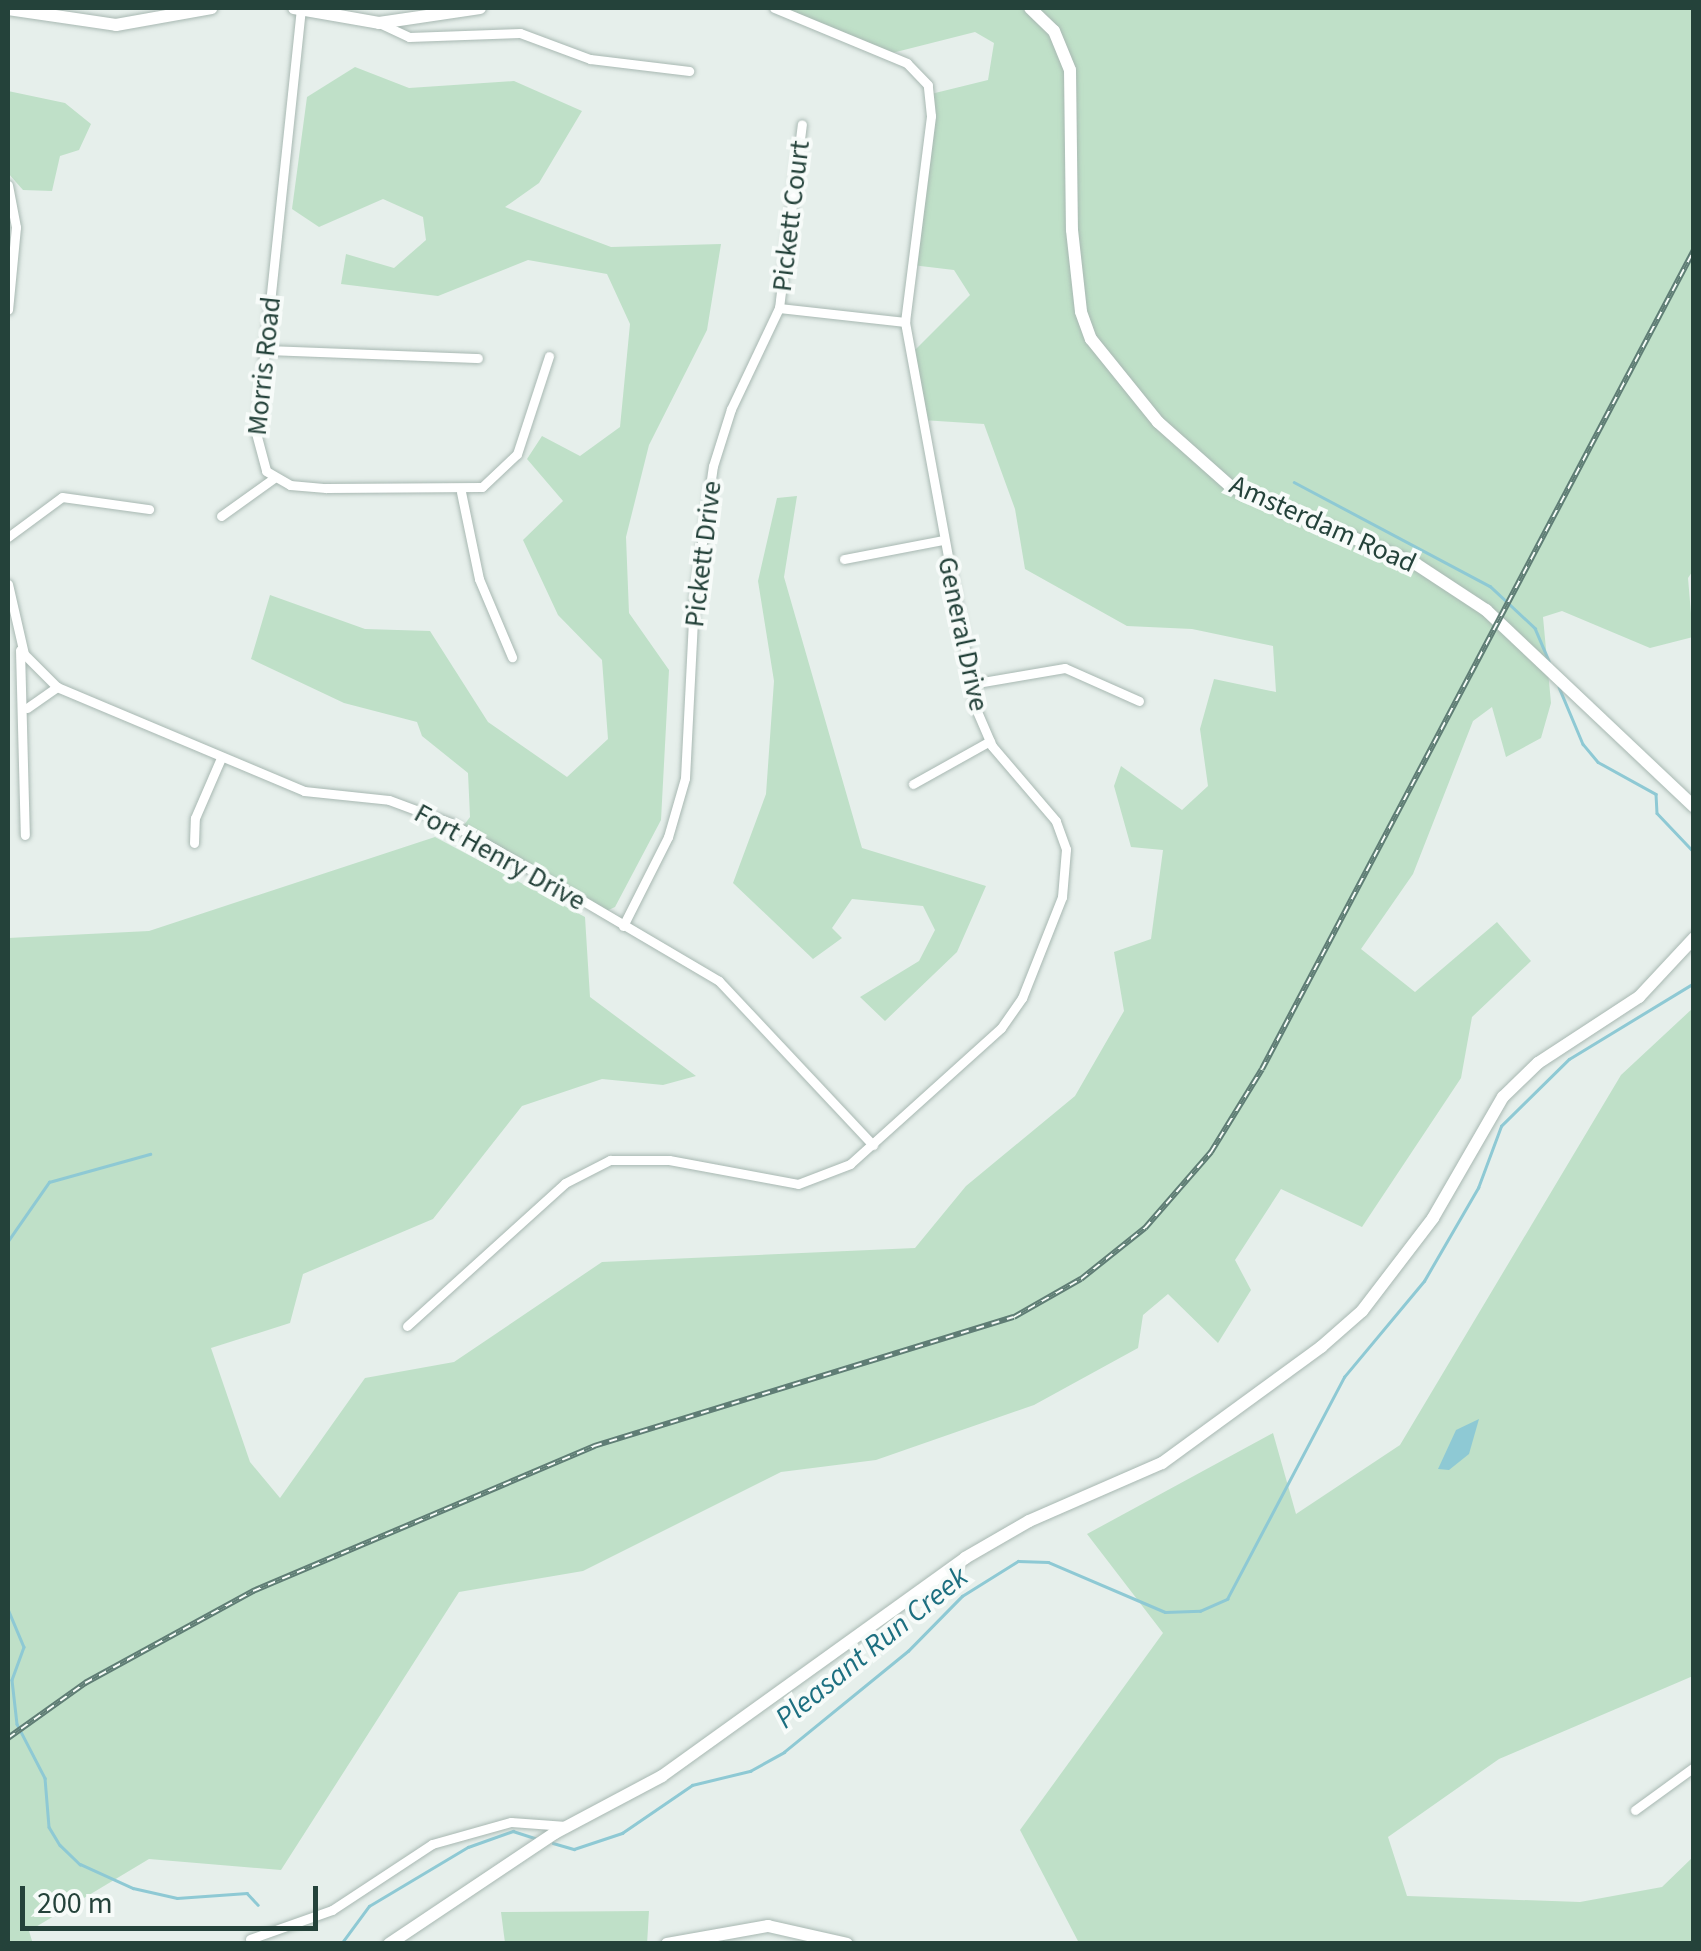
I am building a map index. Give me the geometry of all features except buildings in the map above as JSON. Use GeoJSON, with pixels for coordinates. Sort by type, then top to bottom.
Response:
{"type":"FeatureCollection","features":[{"type":"Feature","properties":{"kind":"street"},"geometry":{"type":"LineString","coordinates":[[8,9],[116,25],[211,8]]}},
{"type":"Feature","properties":{"kind":"street"},"geometry":{"type":"LineString","coordinates":[[298,8],[379,23],[410,37],[520,34],[590,59],[689,71]]}},
{"type":"Feature","properties":{"kind":"street","name":"Morris Road"},"geometry":{"type":"LineString","coordinates":[[274,478],[256,450],[298,8]]}},
{"type":"Feature","properties":{"kind":"street"},"geometry":{"type":"LineString","coordinates":[[379,23],[480,8]]}},
{"type":"Feature","properties":{"kind":"street","name":"General Drive"},"geometry":{"type":"LineString","coordinates":[[407,1326],[565,1183],[598,1165],[637,1157],[669,1160],[798,1184],[837,1172],[874,1145],[1000,1028],[1022,998],[1062,897],[1066,849],[1056,821],[990,740],[970,684],[905,322],[931,116],[928,85],[907,63],[774,8]]}},
{"type":"Feature","properties":{"kind":"street","name":"Amsterdam Road"},"geometry":{"type":"LineString","coordinates":[[1030,8],[1054,31],[1070,70],[1072,230],[1081,312],[1092,339],[1158,422],[1207,470],[1257,502],[1416,564],[1486,610],[1694,807]]}},
{"type":"Feature","properties":{"kind":"street","name":"Pickett Court"},"geometry":{"type":"LineString","coordinates":[[780,308],[802,124]]}},
{"type":"Feature","properties":{"kind":"street"},"geometry":{"type":"LineString","coordinates":[[8,185],[16,226],[8,310]]}},
{"type":"Feature","properties":{"kind":"street"},"geometry":{"type":"LineString","coordinates":[[780,308],[905,322]]}},
{"type":"Feature","properties":{"kind":"street","name":"Pickett Drive"},"geometry":{"type":"LineString","coordinates":[[622,926],[678,808],[689,741],[694,599],[714,466],[731,409],[780,308]]}},
{"type":"Feature","properties":{"kind":"street"},"geometry":{"type":"LineString","coordinates":[[265,350],[478,358]]}},
{"type":"Feature","properties":{"kind":"street"},"geometry":{"type":"LineString","coordinates":[[221,516],[274,478],[326,488],[462,492],[496,478],[517,454],[549,356]]}},
{"type":"Feature","properties":{"kind":"street"},"geometry":{"type":"LineString","coordinates":[[462,492],[479,578],[512,657]]}},
{"type":"Feature","properties":{"kind":"street"},"geometry":{"type":"LineString","coordinates":[[8,536],[52,502],[71,496],[149,509]]}},
{"type":"Feature","properties":{"kind":"street"},"geometry":{"type":"LineString","coordinates":[[844,559],[943,540]]}},
{"type":"Feature","properties":{"kind":"street","name":"Fort Henry Drive"},"geometry":{"type":"LineString","coordinates":[[8,584],[19,643],[37,671],[57,687],[304,791],[389,800],[433,814],[622,926],[698,966],[740,999],[874,1145]]}},
{"type":"Feature","properties":{"kind":"street"},"geometry":{"type":"LineString","coordinates":[[19,643],[25,710],[25,834]]}},
{"type":"Feature","properties":{"kind":"street"},"geometry":{"type":"LineString","coordinates":[[970,684],[1065,668],[1138,701]]}},
{"type":"Feature","properties":{"kind":"street"},"geometry":{"type":"LineString","coordinates":[[25,710],[57,687]]}},
{"type":"Feature","properties":{"kind":"street"},"geometry":{"type":"LineString","coordinates":[[913,784],[990,740]]}},
{"type":"Feature","properties":{"kind":"street"},"geometry":{"type":"LineString","coordinates":[[194,843],[195,818],[221,758]]}},
{"type":"Feature","properties":{"kind":"street"},"geometry":{"type":"LineString","coordinates":[[389,1944],[561,1830],[662,1776],[965,1558],[1012,1529],[1162,1463],[1322,1346],[1362,1311],[1433,1218],[1504,1097],[1538,1064],[1638,996],[1694,938]]}},
{"type":"Feature","properties":{"kind":"street"},"geometry":{"type":"LineString","coordinates":[[1636,1810],[1694,1767]]}},
{"type":"Feature","properties":{"kind":"street"},"geometry":{"type":"LineString","coordinates":[[250,1939],[332,1910],[411,1855],[470,1830],[511,1822],[561,1830]]}},
{"type":"Feature","properties":{"kind":"street"},"geometry":{"type":"LineString","coordinates":[[667,1944],[768,1926],[847,1944]]}},
{"type":"Feature","properties":{"kind":"green space"},"geometry":{"type":"Polygon","coordinates":[[[774,8],[1693,8],[1694,569],[1688,578],[1693,637],[1650,648],[1562,611],[1543,617],[1551,703],[1541,738],[1506,757],[1492,707],[1473,721],[1413,874],[1361,949],[1415,992],[1497,922],[1531,961],[1472,1017],[1461,1078],[1362,1227],[1281,1189],[1235,1260],[1251,1290],[1218,1343],[1168,1294],[1143,1315],[1138,1348],[1034,1405],[876,1460],[781,1472],[583,1571],[459,1592],[281,1870],[149,1859],[29,1931],[33,1944],[8,1943],[8,938],[149,931],[435,837],[585,917],[590,997],[696,1076],[663,1085],[602,1079],[522,1106],[433,1219],[303,1274],[290,1323],[211,1348],[250,1462],[280,1498],[365,1378],[454,1362],[602,1262],[915,1248],[966,1186],[1075,1096],[1124,1011],[1114,952],[1151,939],[1163,850],[1131,847],[1114,786],[1121,766],[1182,810],[1208,786],[1200,729],[1214,679],[1276,692],[1273,646],[1192,629],[1127,626],[1025,569],[1015,509],[984,424],[922,420],[911,354],[970,295],[954,270],[912,265],[931,94],[988,80],[994,43],[975,32],[888,54],[774,8]]]}},
{"type":"Feature","properties":{"kind":"green space"},"geometry":{"type":"Polygon","coordinates":[[[355,67],[409,88],[514,81],[582,111],[539,183],[505,207],[611,247],[721,244],[707,330],[649,445],[626,537],[629,613],[669,670],[661,820],[615,907],[602,913],[461,829],[470,817],[468,773],[422,736],[417,722],[344,703],[251,659],[270,595],[365,629],[430,631],[488,722],[567,777],[608,739],[602,660],[558,615],[523,540],[563,501],[527,459],[542,436],[580,456],[620,427],[630,324],[607,274],[528,260],[438,296],[341,284],[346,254],[394,268],[426,240],[423,217],[383,199],[319,227],[292,209],[307,97],[355,67]]]}},
{"type":"Feature","properties":{"kind":"green space"},"geometry":{"type":"Polygon","coordinates":[[[8,91],[65,103],[91,124],[79,150],[60,156],[52,191],[23,190],[8,173],[8,91]]]}},
{"type":"Feature","properties":{"kind":"green space"},"geometry":{"type":"Polygon","coordinates":[[[797,496],[784,577],[862,848],[986,886],[957,952],[885,1021],[860,997],[919,961],[935,930],[923,906],[852,899],[832,928],[842,938],[813,959],[733,883],[766,794],[774,681],[758,581],[777,498],[797,496]]]}},
{"type":"Feature","properties":{"kind":"green space"},"geometry":{"type":"Polygon","coordinates":[[[1693,1008],[1693,1676],[1499,1759],[1388,1837],[1407,1896],[1580,1902],[1662,1887],[1693,1857],[1693,1941],[1079,1943],[1020,1830],[1163,1633],[1087,1534],[1273,1433],[1296,1514],[1400,1445],[1621,1075],[1693,1008]]]}},
{"type":"Feature","properties":{"kind":"green space"},"geometry":{"type":"Polygon","coordinates":[[[649,1911],[647,1944],[505,1943],[501,1912],[649,1911]]]}},
{"type":"Feature","properties":{"kind":"water"},"geometry":{"type":"Polygon","coordinates":[[[1479,1419],[1469,1454],[1449,1470],[1438,1469],[1456,1430],[1479,1419]]]}},
{"type":"Feature","properties":{"kind":"waterway"},"geometry":{"type":"LineString","coordinates":[[1294,482],[1490,586],[1535,628],[1549,661]]}},
{"type":"Feature","properties":{"kind":"waterway"},"geometry":{"type":"LineString","coordinates":[[1559,687],[1583,744],[1598,762],[1656,794],[1657,813],[1694,852]]}},
{"type":"Feature","properties":{"kind":"waterway","name":"Pleasant Run Creek"},"geometry":{"type":"LineString","coordinates":[[553,1843],[574,1849],[622,1833],[692,1785],[750,1771],[784,1752],[908,1651],[962,1596],[1018,1561],[1048,1562],[1165,1612],[1200,1611],[1227,1599],[1344,1377],[1424,1281],[1478,1188],[1501,1126],[1569,1059],[1694,983]]}},
{"type":"Feature","properties":{"kind":"waterway"},"geometry":{"type":"LineString","coordinates":[[8,1241],[49,1182],[150,1154]]}},
{"type":"Feature","properties":{"kind":"waterway"},"geometry":{"type":"LineString","coordinates":[[8,1609],[24,1647],[12,1680],[17,1724],[45,1778],[49,1827],[60,1845],[80,1864],[133,1888],[177,1898],[247,1893],[258,1905]]}},
{"type":"Feature","properties":{"kind":"waterway","name":"Pleasant Run Creek"},"geometry":{"type":"LineString","coordinates":[[341,1944],[369,1906],[468,1847],[513,1831],[535,1838]]}},
{"type":"Feature","properties":{"kind":"railway"},"geometry":{"type":"LineString","coordinates":[[8,1738],[85,1683],[253,1591],[594,1446],[1014,1317],[1081,1279],[1145,1228],[1211,1152],[1262,1069],[1694,250]]}}]}
